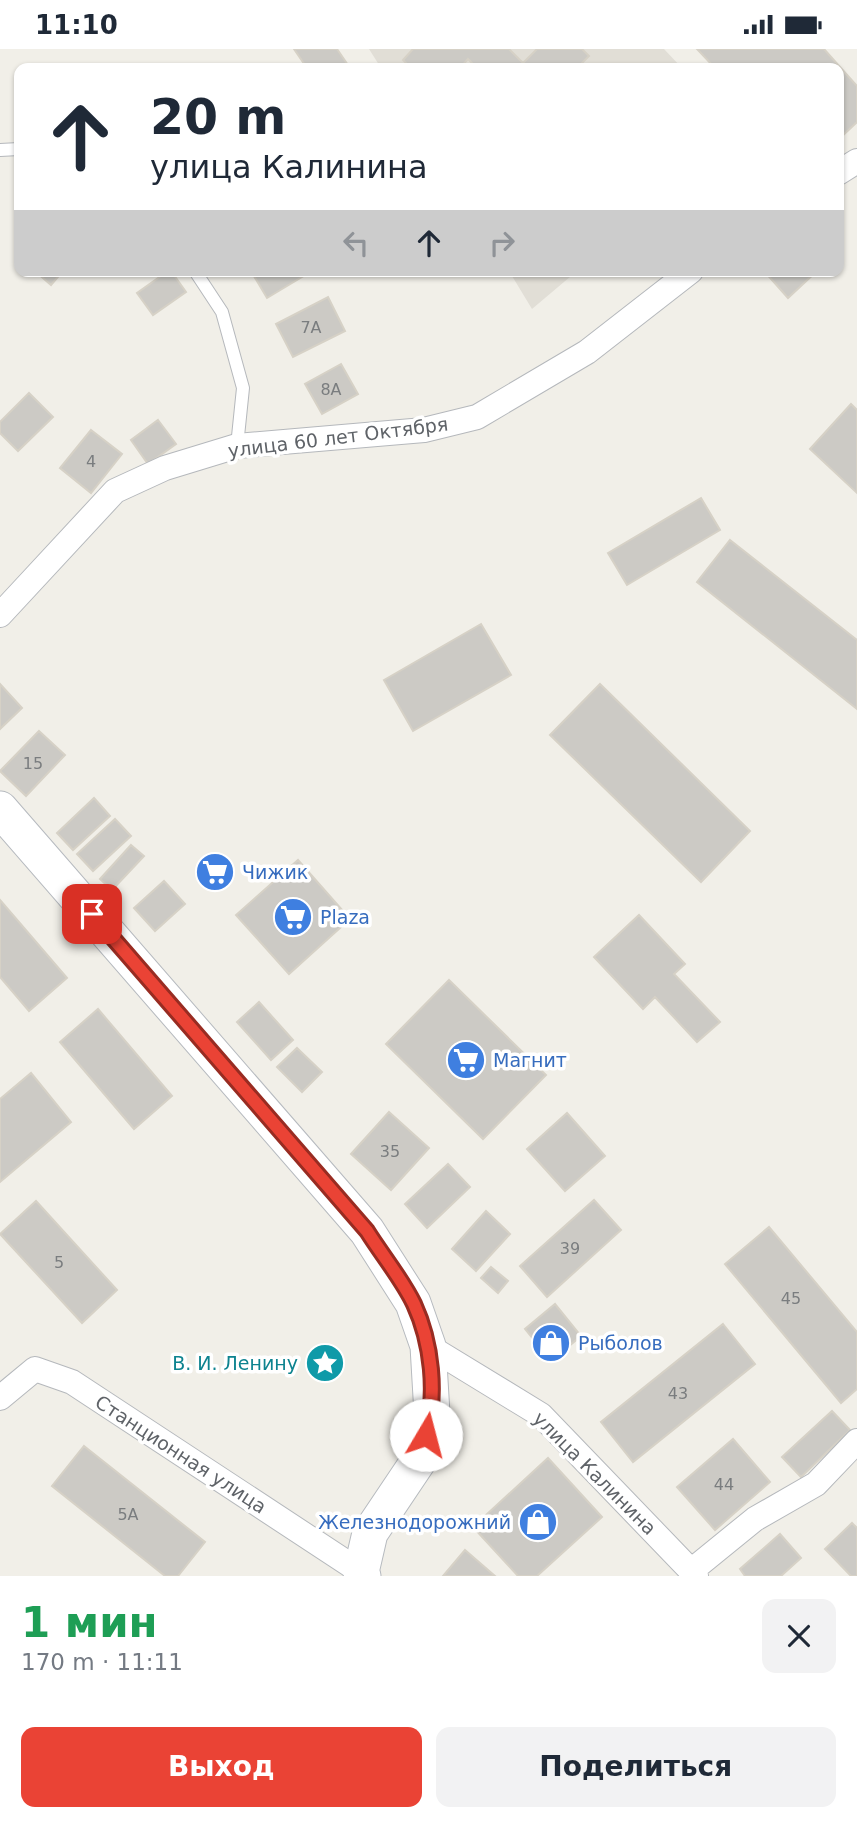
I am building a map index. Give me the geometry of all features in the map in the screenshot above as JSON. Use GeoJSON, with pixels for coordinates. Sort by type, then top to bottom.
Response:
{"type":"FeatureCollection","features":[{"type":"Feature","properties":{"kind":"main road"},"geometry":{"type":"LineString","coordinates":[[0,809],[367,1231],[413,1303],[428,1346],[432,1414],[421,1457],[370,1533],[361,1575]]}},
{"type":"Feature","properties":{"kind":"street","name":"улица 60 лет Октября"},"geometry":{"type":"LineString","coordinates":[[0,615],[115,491],[165,468],[237,446],[424,430],[477,417],[587,352],[683,277]]}},
{"type":"Feature","properties":{"kind":"street","name":"улица Калинина"},"geometry":{"type":"LineString","coordinates":[[428,1346],[541,1415],[694,1573]]}},
{"type":"Feature","properties":{"kind":"street","name":"Станционная улица"},"geometry":{"type":"LineString","coordinates":[[0,1398],[35,1370],[72,1383],[361,1575]]}},
{"type":"Feature","properties":{"kind":"street"},"geometry":{"type":"LineString","coordinates":[[694,1573],[755,1519],[816,1484],[857,1441]]}},
{"type":"Feature","properties":{"kind":"lane"},"geometry":{"type":"LineString","coordinates":[[199,277],[222,312],[243,388],[237,446]]}},
{"type":"Feature","properties":{"kind":"shaded area"},"geometry":{"type":"Polygon","coordinates":[[[369,49],[664,49],[677,63],[378,63],[369,49]]]}},
{"type":"Feature","properties":{"kind":"shaded area"},"geometry":{"type":"Polygon","coordinates":[[[513,277],[570,277],[532,309],[513,277]]]}},
{"type":"Feature","properties":{"kind":"building"},"geometry":{"type":"Polygon","coordinates":[[[294,49],[337,49],[347,63],[304,63],[294,49]]]}},
{"type":"Feature","properties":{"kind":"building"},"geometry":{"type":"Polygon","coordinates":[[[413,49],[509,49],[523,63],[472,63],[468,59],[464,63],[406,63],[403,60],[413,49]]]}},
{"type":"Feature","properties":{"kind":"building"},"geometry":{"type":"Polygon","coordinates":[[[537,49],[582,49],[589,56],[582,63],[523,63],[537,49]]]}},
{"type":"Feature","properties":{"kind":"building"},"geometry":{"type":"Polygon","coordinates":[[[697,49],[824,49],[836,63],[710,63],[697,49]]]}},
{"type":"Feature","properties":{"kind":"building"},"geometry":{"type":"Polygon","coordinates":[[[844,71],[857,86],[857,122],[844,134],[844,71]]]}},
{"type":"Feature","properties":{"kind":"building"},"geometry":{"type":"Polygon","coordinates":[[[42,277],[58,277],[51,285],[42,277]]]}},
{"type":"Feature","properties":{"kind":"building"},"geometry":{"type":"Polygon","coordinates":[[[160,277],[175,277],[186,292],[153,315],[137,293],[160,277]]]}},
{"type":"Feature","properties":{"kind":"building"},"geometry":{"type":"Polygon","coordinates":[[[255,277],[302,277],[267,298],[255,277]]]}},
{"type":"Feature","properties":{"kind":"building"},"geometry":{"type":"Polygon","coordinates":[[[769,277],[811,277],[788,298],[769,277]]]}},
{"type":"Feature","properties":{"kind":"building"},"geometry":{"type":"Polygon","coordinates":[[[328,297],[345,331],[293,357],[276,324],[328,297]]]}},
{"type":"Feature","properties":{"kind":"building"},"geometry":{"type":"Polygon","coordinates":[[[341,364],[358,394],[322,414],[305,384],[341,364]]]}},
{"type":"Feature","properties":{"kind":"building"},"geometry":{"type":"Polygon","coordinates":[[[29,393],[53,417],[18,451],[0,433],[0,422],[29,393]]]}},
{"type":"Feature","properties":{"kind":"building"},"geometry":{"type":"Polygon","coordinates":[[[851,404],[857,410],[857,493],[810,449],[851,404]]]}},
{"type":"Feature","properties":{"kind":"building"},"geometry":{"type":"Polygon","coordinates":[[[158,420],[176,444],[148,464],[131,440],[158,420]]]}},
{"type":"Feature","properties":{"kind":"building"},"geometry":{"type":"Polygon","coordinates":[[[91,430],[122,454],[91,493],[60,468],[91,430]]]}},
{"type":"Feature","properties":{"kind":"building"},"geometry":{"type":"Polygon","coordinates":[[[701,498],[720,530],[627,585],[608,553],[701,498]]]}},
{"type":"Feature","properties":{"kind":"building"},"geometry":{"type":"Polygon","coordinates":[[[730,540],[857,640],[857,709],[697,582],[730,540]]]}},
{"type":"Feature","properties":{"kind":"building"},"geometry":{"type":"Polygon","coordinates":[[[481,624],[511,675],[413,731],[384,680],[481,624]]]}},
{"type":"Feature","properties":{"kind":"building"},"geometry":{"type":"Polygon","coordinates":[[[0,684],[22,708],[0,729],[0,684]]]}},
{"type":"Feature","properties":{"kind":"building"},"geometry":{"type":"Polygon","coordinates":[[[600,684],[750,831],[701,882],[550,735],[600,684]]]}},
{"type":"Feature","properties":{"kind":"building"},"geometry":{"type":"Polygon","coordinates":[[[39,731],[65,755],[26,796],[0,771],[39,731]]]}},
{"type":"Feature","properties":{"kind":"building"},"geometry":{"type":"Polygon","coordinates":[[[94,798],[110,816],[73,850],[57,833],[94,798]]]}},
{"type":"Feature","properties":{"kind":"building"},"geometry":{"type":"Polygon","coordinates":[[[115,819],[131,836],[93,871],[77,854],[115,819]]]}},
{"type":"Feature","properties":{"kind":"building"},"geometry":{"type":"Polygon","coordinates":[[[131,845],[144,856],[112,890],[100,879],[131,845]]]}},
{"type":"Feature","properties":{"kind":"building","name":"Plaza"},"geometry":{"type":"Polygon","coordinates":[[[298,860],[350,919],[289,974],[236,915],[298,860]]]}},
{"type":"Feature","properties":{"kind":"building"},"geometry":{"type":"Polygon","coordinates":[[[164,881],[185,904],[155,931],[134,908],[164,881]]]}},
{"type":"Feature","properties":{"kind":"building"},"geometry":{"type":"Polygon","coordinates":[[[0,900],[67,978],[29,1011],[0,977],[0,900]]]}},
{"type":"Feature","properties":{"kind":"building"},"geometry":{"type":"Polygon","coordinates":[[[639,915],[685,964],[674,974],[720,1022],[697,1042],[655,997],[643,1009],[594,957],[639,915]]]}},
{"type":"Feature","properties":{"kind":"building","name":"Магнит"},"geometry":{"type":"Polygon","coordinates":[[[449,980],[546,1075],[483,1139],[386,1044],[449,980]]]}},
{"type":"Feature","properties":{"kind":"building"},"geometry":{"type":"Polygon","coordinates":[[[259,1002],[293,1040],[271,1060],[237,1022],[259,1002]]]}},
{"type":"Feature","properties":{"kind":"building"},"geometry":{"type":"Polygon","coordinates":[[[98,1009],[172,1096],[134,1129],[60,1042],[98,1009]]]}},
{"type":"Feature","properties":{"kind":"building"},"geometry":{"type":"Polygon","coordinates":[[[297,1048],[322,1072],[302,1092],[277,1067],[297,1048]]]}},
{"type":"Feature","properties":{"kind":"building"},"geometry":{"type":"Polygon","coordinates":[[[31,1073],[71,1122],[0,1182],[0,1099],[31,1073]]]}},
{"type":"Feature","properties":{"kind":"building"},"geometry":{"type":"Polygon","coordinates":[[[389,1112],[429,1148],[391,1190],[351,1154],[389,1112]]]}},
{"type":"Feature","properties":{"kind":"building"},"geometry":{"type":"Polygon","coordinates":[[[567,1113],[605,1156],[565,1191],[527,1149],[567,1113]]]}},
{"type":"Feature","properties":{"kind":"building"},"geometry":{"type":"Polygon","coordinates":[[[448,1164],[470,1187],[427,1228],[405,1204],[448,1164]]]}},
{"type":"Feature","properties":{"kind":"building"},"geometry":{"type":"Polygon","coordinates":[[[594,1200],[621,1230],[547,1297],[520,1266],[594,1200]]]}},
{"type":"Feature","properties":{"kind":"building"},"geometry":{"type":"Polygon","coordinates":[[[36,1201],[117,1290],[82,1323],[0,1234],[36,1201]]]}},
{"type":"Feature","properties":{"kind":"building"},"geometry":{"type":"Polygon","coordinates":[[[486,1211],[510,1234],[476,1271],[452,1249],[486,1211]]]}},
{"type":"Feature","properties":{"kind":"building"},"geometry":{"type":"Polygon","coordinates":[[[769,1227],[857,1332],[857,1389],[841,1403],[725,1264],[769,1227]]]}},
{"type":"Feature","properties":{"kind":"building"},"geometry":{"type":"Polygon","coordinates":[[[491,1267],[508,1281],[498,1293],[481,1278],[491,1267]]]}},
{"type":"Feature","properties":{"kind":"building"},"geometry":{"type":"Polygon","coordinates":[[[555,1304],[581,1336],[551,1361],[525,1329],[555,1304]]]}},
{"type":"Feature","properties":{"kind":"building"},"geometry":{"type":"Polygon","coordinates":[[[723,1324],[755,1364],[633,1462],[601,1422],[723,1324]]]}},
{"type":"Feature","properties":{"kind":"building"},"geometry":{"type":"Polygon","coordinates":[[[832,1411],[850,1430],[801,1477],[782,1457],[832,1411]]]}},
{"type":"Feature","properties":{"kind":"building"},"geometry":{"type":"Polygon","coordinates":[[[733,1439],[770,1482],[715,1530],[677,1487],[733,1439]]]}},
{"type":"Feature","properties":{"kind":"building"},"geometry":{"type":"Polygon","coordinates":[[[84,1446],[205,1542],[178,1576],[165,1576],[52,1486],[84,1446]]]}},
{"type":"Feature","properties":{"kind":"building","name":"Железнодорожний"},"geometry":{"type":"Polygon","coordinates":[[[548,1458],[602,1517],[537,1576],[518,1576],[473,1527],[548,1458]]]}},
{"type":"Feature","properties":{"kind":"building"},"geometry":{"type":"Polygon","coordinates":[[[852,1523],[857,1528],[857,1576],[851,1576],[825,1549],[852,1523]]]}},
{"type":"Feature","properties":{"kind":"building"},"geometry":{"type":"Polygon","coordinates":[[[780,1534],[801,1558],[781,1576],[745,1576],[740,1569],[780,1534]]]}},
{"type":"Feature","properties":{"kind":"building"},"geometry":{"type":"Polygon","coordinates":[[[465,1550],[495,1576],[443,1576],[465,1550]]]}},
{"type":"Feature","properties":{"kind":"place","name":"Чижик"},"geometry":{"type":"Point","coordinates":[215,872]}},
{"type":"Feature","properties":{"kind":"place","name":"Plaza"},"geometry":{"type":"Point","coordinates":[293,917]}},
{"type":"Feature","properties":{"kind":"place","name":"Магнит"},"geometry":{"type":"Point","coordinates":[466,1060]}},
{"type":"Feature","properties":{"kind":"place","name":"Рыболов"},"geometry":{"type":"Point","coordinates":[551,1343]}},
{"type":"Feature","properties":{"kind":"place","name":"В. И. Ленину"},"geometry":{"type":"Point","coordinates":[325,1363]}},
{"type":"Feature","properties":{"kind":"place","name":"Железнодорожний"},"geometry":{"type":"Point","coordinates":[538,1522]}},
{"type":"Feature","properties":{"kind":"route"},"geometry":{"type":"LineString","coordinates":[[92,914],[367,1231],[379,1249],[413,1303],[428,1346],[432,1414],[426,1435]]}}]}
